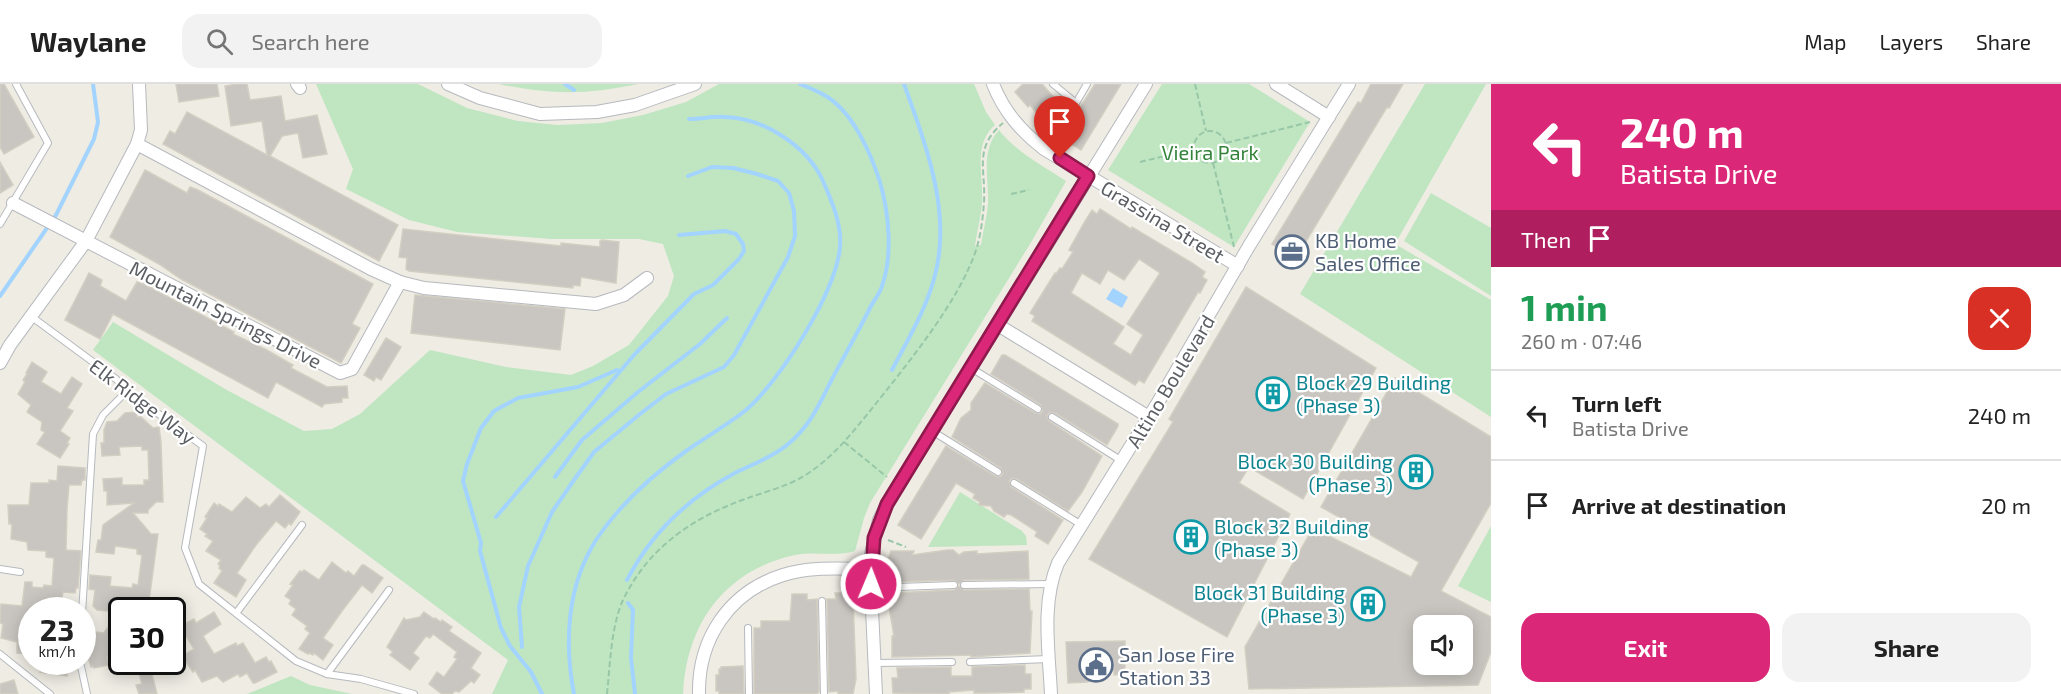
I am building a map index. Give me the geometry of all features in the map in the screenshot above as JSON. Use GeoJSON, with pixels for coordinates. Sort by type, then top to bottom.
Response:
{"type":"FeatureCollection","features":[{"type":"Feature","properties":{"kind":"street"},"geometry":{"type":"LineString","coordinates":[[0,363],[86,241],[137,144],[141,130],[139,84]]}},
{"type":"Feature","properties":{"kind":"street"},"geometry":{"type":"LineString","coordinates":[[448,84],[480,98],[540,114],[606,110],[635,105],[694,84]]}},
{"type":"Feature","properties":{"kind":"street","name":"Grassina Street"},"geometry":{"type":"LineString","coordinates":[[993,84],[1010,117],[1044,149],[1238,266]]}},
{"type":"Feature","properties":{"kind":"street"},"geometry":{"type":"LineString","coordinates":[[876,694],[871,569],[874,538],[879,520],[970,367],[1146,84]]}},
{"type":"Feature","properties":{"kind":"street"},"geometry":{"type":"LineString","coordinates":[[1276,84],[1329,117]]}},
{"type":"Feature","properties":{"kind":"street","name":"Altino Boulevard"},"geometry":{"type":"LineString","coordinates":[[1051,694],[1048,604],[1050,584],[1058,563],[1080,524],[1149,417],[1349,84]]}},
{"type":"Feature","properties":{"kind":"street"},"geometry":{"type":"LineString","coordinates":[[137,144],[371,269],[400,282],[424,288],[596,304],[624,295],[648,278]]}},
{"type":"Feature","properties":{"kind":"street","name":"Mountain Springs Drive"},"geometry":{"type":"LineString","coordinates":[[14,203],[340,373],[352,369],[400,282]]}},
{"type":"Feature","properties":{"kind":"street"},"geometry":{"type":"LineString","coordinates":[[998,325],[1149,417]]}},
{"type":"Feature","properties":{"kind":"street"},"geometry":{"type":"LineString","coordinates":[[699,694],[705,646],[712,632],[745,594],[769,581],[796,572],[871,569]]}},
{"type":"Feature","properties":{"kind":"lane"},"geometry":{"type":"LineString","coordinates":[[0,224],[48,143],[16,84]]}},
{"type":"Feature","properties":{"kind":"lane"},"geometry":{"type":"LineString","coordinates":[[1053,84],[1076,103]]}},
{"type":"Feature","properties":{"kind":"lane"},"geometry":{"type":"LineString","coordinates":[[1044,149],[1087,84]]}},
{"type":"Feature","properties":{"kind":"lane","name":"Elk Ridge Way"},"geometry":{"type":"LineString","coordinates":[[32,316],[203,446],[185,548],[199,584],[296,661],[327,674],[414,694]]}},
{"type":"Feature","properties":{"kind":"lane"},"geometry":{"type":"LineString","coordinates":[[970,367],[1038,409]]}},
{"type":"Feature","properties":{"kind":"lane"},"geometry":{"type":"LineString","coordinates":[[83,597],[93,434],[103,414],[128,391]]}},
{"type":"Feature","properties":{"kind":"lane"},"geometry":{"type":"LineString","coordinates":[[1052,417],[1122,460]]}},
{"type":"Feature","properties":{"kind":"lane"},"geometry":{"type":"LineString","coordinates":[[932,431],[998,472]]}},
{"type":"Feature","properties":{"kind":"lane"},"geometry":{"type":"LineString","coordinates":[[1014,483],[1080,524]]}},
{"type":"Feature","properties":{"kind":"lane"},"geometry":{"type":"LineString","coordinates":[[237,612],[302,525]]}},
{"type":"Feature","properties":{"kind":"lane"},"geometry":{"type":"LineString","coordinates":[[0,569],[20,572]]}},
{"type":"Feature","properties":{"kind":"lane"},"geometry":{"type":"LineString","coordinates":[[964,585],[1050,584]]}},
{"type":"Feature","properties":{"kind":"lane"},"geometry":{"type":"LineString","coordinates":[[871,588],[954,585]]}},
{"type":"Feature","properties":{"kind":"lane"},"geometry":{"type":"LineString","coordinates":[[327,674],[388,590]]}},
{"type":"Feature","properties":{"kind":"lane"},"geometry":{"type":"LineString","coordinates":[[822,601],[824,694]]}},
{"type":"Feature","properties":{"kind":"lane"},"geometry":{"type":"LineString","coordinates":[[748,628],[749,694]]}},
{"type":"Feature","properties":{"kind":"lane"},"geometry":{"type":"LineString","coordinates":[[0,654],[50,694]]}},
{"type":"Feature","properties":{"kind":"lane"},"geometry":{"type":"LineString","coordinates":[[970,662],[1049,659]]}},
{"type":"Feature","properties":{"kind":"lane"},"geometry":{"type":"LineString","coordinates":[[874,663],[952,662]]}},
{"type":"Feature","properties":{"kind":"lane"},"geometry":{"type":"LineString","coordinates":[[83,675],[87,694]]}},
{"type":"Feature","properties":{"kind":"path"},"geometry":{"type":"LineString","coordinates":[[1195,84],[1206,131]]}},
{"type":"Feature","properties":{"kind":"path"},"geometry":{"type":"LineString","coordinates":[[1226,143],[1310,122]]}},
{"type":"Feature","properties":{"kind":"path"},"geometry":{"type":"LineString","coordinates":[[607,694],[617,616],[623,600],[648,561],[687,526],[709,513],[803,477],[835,454],[919,346],[954,296],[977,246],[984,201],[983,152],[991,133],[999,126]]}},
{"type":"Feature","properties":{"kind":"path"},"geometry":{"type":"LineString","coordinates":[[1211,130],[1221,135],[1226,143],[1225,154],[1213,163],[1203,162],[1194,149],[1197,136],[1211,130]]}},
{"type":"Feature","properties":{"kind":"path"},"geometry":{"type":"LineString","coordinates":[[1140,162],[1194,149]]}},
{"type":"Feature","properties":{"kind":"path"},"geometry":{"type":"LineString","coordinates":[[1213,163],[1234,247]]}},
{"type":"Feature","properties":{"kind":"path"},"geometry":{"type":"LineString","coordinates":[[1011,194],[1029,190]]}},
{"type":"Feature","properties":{"kind":"path"},"geometry":{"type":"LineString","coordinates":[[844,442],[887,477]]}},
{"type":"Feature","properties":{"kind":"path"},"geometry":{"type":"LineString","coordinates":[[888,540],[906,547]]}},
{"type":"Feature","properties":{"kind":"green space"},"geometry":{"type":"Polygon","coordinates":[[[316,84],[418,84],[467,108],[518,121],[557,125],[602,123],[643,115],[686,102],[719,84],[974,84],[986,112],[995,125],[988,133],[981,151],[982,203],[975,246],[981,245],[987,208],[987,155],[993,138],[999,130],[1022,152],[1066,181],[1030,244],[870,503],[855,551],[840,554],[795,555],[770,562],[748,573],[730,587],[701,623],[692,645],[683,694],[492,694],[508,660],[93,350],[113,322],[225,389],[304,431],[332,429],[360,414],[430,350],[506,367],[571,375],[593,366],[629,345],[668,296],[674,276],[663,244],[639,239],[552,239],[457,232],[409,220],[346,189],[353,169],[316,84]]]}},
{"type":"Feature","properties":{"kind":"green space"},"geometry":{"type":"Polygon","coordinates":[[[499,84],[638,84],[585,92],[552,92],[499,84]]]}},
{"type":"Feature","properties":{"kind":"green space","name":"Vieira Park"},"geometry":{"type":"Polygon","coordinates":[[[1162,84],[1249,84],[1310,122],[1234,247],[1108,170],[1162,84]]]}},
{"type":"Feature","properties":{"kind":"green space"},"geometry":{"type":"Polygon","coordinates":[[[1425,84],[1486,84],[1395,244],[1491,300],[1491,417],[1300,294],[1425,84]]]}},
{"type":"Feature","properties":{"kind":"green space"},"geometry":{"type":"Polygon","coordinates":[[[1431,193],[1491,228],[1491,296],[1404,241],[1431,193]]]}},
{"type":"Feature","properties":{"kind":"green space"},"geometry":{"type":"Polygon","coordinates":[[[960,492],[1022,531],[1026,536],[1027,545],[928,547],[960,492]]]}},
{"type":"Feature","properties":{"kind":"green space"},"geometry":{"type":"Polygon","coordinates":[[[1491,526],[1491,602],[1458,586],[1491,526]]]}},
{"type":"Feature","properties":{"kind":"green space"},"geometry":{"type":"Polygon","coordinates":[[[291,676],[310,685],[352,694],[247,694],[291,676]]]}},
{"type":"Feature","properties":{"kind":"water"},"geometry":{"type":"Polygon","coordinates":[[[1113,288],[1128,297],[1122,308],[1106,299],[1113,288]]]}},
{"type":"Feature","properties":{"kind":"building"},"geometry":{"type":"Polygon","coordinates":[[[0,84],[4,84],[34,137],[4,154],[0,147],[0,84]]]}},
{"type":"Feature","properties":{"kind":"building"},"geometry":{"type":"Polygon","coordinates":[[[176,84],[217,84],[219,96],[179,102],[176,84]]]}},
{"type":"Feature","properties":{"kind":"building"},"geometry":{"type":"Polygon","coordinates":[[[247,84],[250,100],[281,96],[285,121],[317,115],[327,154],[303,158],[298,133],[282,136],[270,156],[398,225],[379,261],[163,144],[170,131],[175,134],[187,112],[267,155],[262,121],[231,126],[225,86],[247,84]]]}},
{"type":"Feature","properties":{"kind":"building"},"geometry":{"type":"Polygon","coordinates":[[[1023,84],[1042,84],[1065,110],[1047,125],[1015,92],[1023,84]]]}},
{"type":"Feature","properties":{"kind":"building"},"geometry":{"type":"Polygon","coordinates":[[[1095,84],[1121,84],[1081,150],[1068,142],[1070,139],[1064,133],[1095,84]]]}},
{"type":"Feature","properties":{"kind":"building"},"geometry":{"type":"Polygon","coordinates":[[[1371,84],[1403,84],[1296,258],[1272,244],[1371,84]]]}},
{"type":"Feature","properties":{"kind":"building"},"geometry":{"type":"Polygon","coordinates":[[[0,162],[13,185],[0,193],[0,162]]]}},
{"type":"Feature","properties":{"kind":"building"},"geometry":{"type":"Polygon","coordinates":[[[145,170],[187,193],[190,187],[198,190],[373,284],[352,324],[360,328],[341,363],[181,279],[110,237],[145,170]]]}},
{"type":"Feature","properties":{"kind":"building"},"geometry":{"type":"Polygon","coordinates":[[[1100,209],[1205,272],[1202,277],[1207,280],[1200,293],[1198,292],[1144,383],[1139,380],[1135,385],[1032,321],[1035,316],[1030,313],[1055,273],[1060,268],[1062,269],[1073,252],[1069,250],[1084,223],[1092,210],[1097,214],[1100,209]],[[1139,259],[1124,280],[1108,270],[1100,284],[1082,273],[1071,293],[1124,327],[1113,344],[1131,355],[1143,335],[1127,324],[1160,273],[1139,259]]]}},
{"type":"Feature","properties":{"kind":"building"},"geometry":{"type":"Polygon","coordinates":[[[403,229],[561,246],[561,243],[600,247],[602,240],[619,242],[616,283],[581,277],[580,286],[573,285],[573,288],[409,271],[406,269],[407,258],[399,257],[403,229]]]}},
{"type":"Feature","properties":{"kind":"building"},"geometry":{"type":"Polygon","coordinates":[[[89,273],[102,280],[100,286],[126,301],[137,282],[144,284],[234,332],[233,334],[265,349],[293,365],[291,368],[327,387],[347,386],[348,398],[342,398],[342,402],[324,404],[322,407],[276,382],[268,398],[113,314],[100,339],[65,320],[89,273]]]}},
{"type":"Feature","properties":{"kind":"building"},"geometry":{"type":"Polygon","coordinates":[[[1246,287],[1376,368],[1303,499],[1249,467],[1239,483],[1290,514],[1227,637],[1089,559],[1173,422],[1169,419],[1246,287]]]}},
{"type":"Feature","properties":{"kind":"building"},"geometry":{"type":"Polygon","coordinates":[[[415,295],[565,309],[560,350],[411,333],[415,295]]]}},
{"type":"Feature","properties":{"kind":"building"},"geometry":{"type":"Polygon","coordinates":[[[386,338],[401,347],[381,380],[376,377],[374,381],[364,375],[386,338]]]}},
{"type":"Feature","properties":{"kind":"building"},"geometry":{"type":"Polygon","coordinates":[[[1002,355],[1118,426],[1107,445],[1055,413],[1050,412],[1047,415],[1049,421],[1102,456],[1082,492],[1068,511],[1017,479],[1012,478],[1009,481],[1011,487],[1063,520],[1048,544],[1035,536],[1037,532],[1011,515],[1007,514],[1004,517],[994,511],[991,506],[979,505],[980,502],[973,498],[975,494],[956,483],[921,539],[898,525],[946,446],[995,476],[1000,477],[1003,474],[1001,468],[952,437],[961,418],[971,410],[971,403],[984,384],[1035,413],[1040,414],[1043,411],[1041,405],[991,374],[1002,355]]]}},
{"type":"Feature","properties":{"kind":"building"},"geometry":{"type":"Polygon","coordinates":[[[32,362],[47,372],[41,382],[61,394],[72,377],[82,384],[67,408],[73,411],[60,431],[70,438],[60,458],[37,444],[45,432],[41,430],[42,422],[27,412],[31,405],[18,394],[32,362]]]}},
{"type":"Feature","properties":{"kind":"building"},"geometry":{"type":"Polygon","coordinates":[[[1395,378],[1491,437],[1491,503],[1441,591],[1491,617],[1491,652],[1478,685],[1249,689],[1245,647],[1313,528],[1411,577],[1419,562],[1321,507],[1395,378]]]}},
{"type":"Feature","properties":{"kind":"building"},"geometry":{"type":"Polygon","coordinates":[[[136,412],[137,417],[141,417],[153,428],[159,427],[163,502],[156,502],[148,513],[133,513],[151,534],[158,534],[149,597],[108,597],[108,611],[97,610],[95,590],[89,589],[90,575],[111,577],[110,586],[132,588],[133,584],[138,585],[142,555],[137,554],[137,549],[115,546],[114,554],[96,552],[98,540],[101,540],[103,525],[134,503],[107,505],[107,491],[104,491],[103,479],[122,478],[122,485],[144,485],[144,480],[149,480],[148,450],[142,450],[142,446],[119,447],[120,455],[102,456],[101,443],[104,443],[104,430],[107,422],[117,421],[125,413],[136,412]]]}},
{"type":"Feature","properties":{"kind":"building"},"geometry":{"type":"Polygon","coordinates":[[[58,466],[85,468],[85,480],[82,480],[81,485],[69,485],[67,509],[66,550],[81,551],[78,588],[75,593],[63,592],[62,597],[23,597],[25,582],[32,582],[32,587],[52,586],[54,558],[46,557],[46,551],[28,550],[27,542],[11,539],[12,524],[9,524],[8,505],[29,505],[31,483],[57,481],[58,466]]]}},
{"type":"Feature","properties":{"kind":"building"},"geometry":{"type":"Polygon","coordinates":[[[280,495],[300,512],[291,525],[289,523],[285,528],[276,521],[256,545],[237,573],[246,580],[236,597],[214,583],[222,571],[218,564],[221,560],[206,551],[213,541],[200,529],[207,518],[205,517],[214,503],[232,512],[246,497],[260,508],[266,504],[269,507],[280,495]]]}},
{"type":"Feature","properties":{"kind":"building"},"geometry":{"type":"Polygon","coordinates":[[[953,550],[959,555],[964,552],[977,551],[977,554],[1028,551],[1029,579],[964,580],[959,584],[954,580],[890,582],[888,560],[891,551],[914,551],[912,555],[953,550]]]}},
{"type":"Feature","properties":{"kind":"building"},"geometry":{"type":"Polygon","coordinates":[[[332,562],[354,576],[364,565],[383,578],[372,593],[362,585],[342,611],[323,638],[333,645],[323,660],[314,653],[313,655],[308,654],[299,649],[310,633],[305,629],[307,626],[292,615],[296,609],[289,604],[291,600],[285,596],[293,585],[290,584],[300,571],[304,570],[319,580],[332,562]]]}},
{"type":"Feature","properties":{"kind":"building"},"geometry":{"type":"Polygon","coordinates":[[[959,586],[964,590],[1029,589],[1030,611],[1032,611],[1030,653],[971,657],[971,655],[892,657],[892,636],[894,636],[889,607],[891,607],[891,593],[954,590],[959,586]]]}},
{"type":"Feature","properties":{"kind":"building"},"geometry":{"type":"Polygon","coordinates":[[[835,593],[851,593],[851,600],[853,599],[856,679],[853,694],[829,692],[827,599],[836,599],[835,593]]]}},
{"type":"Feature","properties":{"kind":"building"},"geometry":{"type":"Polygon","coordinates":[[[792,594],[807,594],[807,600],[817,599],[819,692],[817,694],[754,694],[754,628],[761,628],[761,621],[790,621],[792,594]]]}},
{"type":"Feature","properties":{"kind":"building"},"geometry":{"type":"Polygon","coordinates":[[[1,604],[18,606],[18,653],[17,642],[1,638],[3,624],[0,623],[1,604]]]}},
{"type":"Feature","properties":{"kind":"building"},"geometry":{"type":"Polygon","coordinates":[[[214,612],[221,624],[203,636],[214,654],[236,643],[237,646],[243,643],[255,663],[266,657],[277,672],[255,683],[247,673],[240,677],[238,674],[223,682],[217,676],[202,682],[195,670],[193,672],[186,662],[186,654],[194,649],[186,636],[186,623],[194,619],[196,623],[214,612]]]}},
{"type":"Feature","properties":{"kind":"building"},"geometry":{"type":"Polygon","coordinates":[[[424,612],[452,627],[449,631],[481,653],[471,668],[480,675],[474,683],[471,681],[459,692],[442,694],[429,684],[437,672],[444,677],[457,659],[454,657],[457,652],[433,634],[430,638],[426,636],[413,653],[419,658],[410,670],[390,655],[393,652],[387,647],[404,618],[406,620],[420,617],[424,612]]]}},
{"type":"Feature","properties":{"kind":"building"},"geometry":{"type":"Polygon","coordinates":[[[108,627],[108,665],[96,668],[96,632],[104,633],[108,627]]]}},
{"type":"Feature","properties":{"kind":"building","name":"San Jose Fire Station 33"},"geometry":{"type":"Polygon","coordinates":[[[1125,641],[1125,674],[1114,675],[1114,670],[1087,671],[1088,682],[1068,683],[1066,642],[1125,641]]]}},
{"type":"Feature","properties":{"kind":"building"},"geometry":{"type":"Polygon","coordinates":[[[1025,665],[1025,674],[1031,674],[1031,689],[1024,689],[1024,692],[974,693],[974,690],[949,692],[949,694],[893,693],[892,678],[898,678],[897,668],[951,667],[951,676],[972,676],[972,667],[1025,665]]]}},
{"type":"Feature","properties":{"kind":"building"},"geometry":{"type":"Polygon","coordinates":[[[743,666],[744,694],[719,694],[719,691],[716,691],[716,675],[719,675],[719,669],[743,666]]]}},
{"type":"Feature","properties":{"kind":"building"},"geometry":{"type":"Polygon","coordinates":[[[140,675],[152,675],[157,694],[139,694],[136,685],[142,684],[140,675]]]}},
{"type":"Feature","properties":{"kind":"building"},"geometry":{"type":"Polygon","coordinates":[[[14,680],[18,694],[0,694],[0,684],[14,680]]]}},
{"type":"Feature","properties":{"kind":"waterway"},"geometry":{"type":"LineString","coordinates":[[0,296],[56,215],[94,139],[98,122],[93,84]]}},
{"type":"Feature","properties":{"kind":"waterway"},"geometry":{"type":"LineString","coordinates":[[565,84],[574,90]]}},
{"type":"Feature","properties":{"kind":"waterway"},"geometry":{"type":"LineString","coordinates":[[627,580],[648,547],[687,505],[735,473],[781,450],[805,427],[881,289],[889,248],[883,194],[872,159],[854,125],[838,105],[822,94],[800,84]]}},
{"type":"Feature","properties":{"kind":"waterway"},"geometry":{"type":"LineString","coordinates":[[892,370],[927,299],[935,275],[939,251],[940,226],[934,178],[928,153],[904,84]]}},
{"type":"Feature","properties":{"kind":"waterway"},"geometry":{"type":"LineString","coordinates":[[574,694],[569,654],[570,615],[579,576],[596,540],[615,514],[648,481],[686,451],[746,410],[760,397],[790,358],[817,311],[836,266],[840,247],[838,222],[823,181],[816,168],[795,146],[783,136],[755,122],[720,117],[689,119]]}},
{"type":"Feature","properties":{"kind":"waterway"},"geometry":{"type":"LineString","coordinates":[[522,647],[519,607],[528,566],[552,512],[594,452],[666,394],[724,367],[734,355],[788,257],[795,236],[794,211],[789,193],[778,181],[733,168],[712,167],[688,176]]}},
{"type":"Feature","properties":{"kind":"waterway"},"geometry":{"type":"LineString","coordinates":[[496,517],[634,355],[694,294],[713,285],[744,251],[743,244],[736,234],[725,231],[679,235]]}},
{"type":"Feature","properties":{"kind":"waterway"},"geometry":{"type":"LineString","coordinates":[[555,477],[582,440],[638,392],[700,344],[727,318]]}},
{"type":"Feature","properties":{"kind":"waterway"},"geometry":{"type":"LineString","coordinates":[[542,694],[531,672],[510,646],[501,628],[480,551],[481,543],[463,481],[481,428],[494,411],[518,398],[578,387],[617,370]]}},
{"type":"Feature","properties":{"kind":"waterway"},"geometry":{"type":"LineString","coordinates":[[628,603],[633,610],[631,658],[635,694]]}},
{"type":"Feature","properties":{"kind":"place","name":"KB Home Sales Office"},"geometry":{"type":"Point","coordinates":[1292,252]}},
{"type":"Feature","properties":{"kind":"place","name":"Block 29 Building (Phase 3)"},"geometry":{"type":"Point","coordinates":[1273,394]}},
{"type":"Feature","properties":{"kind":"place","name":"Block 30 Building (Phase 3)"},"geometry":{"type":"Point","coordinates":[1416,472]}},
{"type":"Feature","properties":{"kind":"place","name":"Block 32 Building (Phase 3)"},"geometry":{"type":"Point","coordinates":[1191,537]}},
{"type":"Feature","properties":{"kind":"place","name":"Block 31 Building (Phase 3)"},"geometry":{"type":"Point","coordinates":[1368,604]}},
{"type":"Feature","properties":{"kind":"place","name":"San Jose Fire Station 33"},"geometry":{"type":"Point","coordinates":[1096,665]}},
{"type":"Feature","properties":{"kind":"route"},"geometry":{"type":"LineString","coordinates":[[871,584],[871,554],[874,538],[887,504],[1088,176],[1060,158]]}}]}
